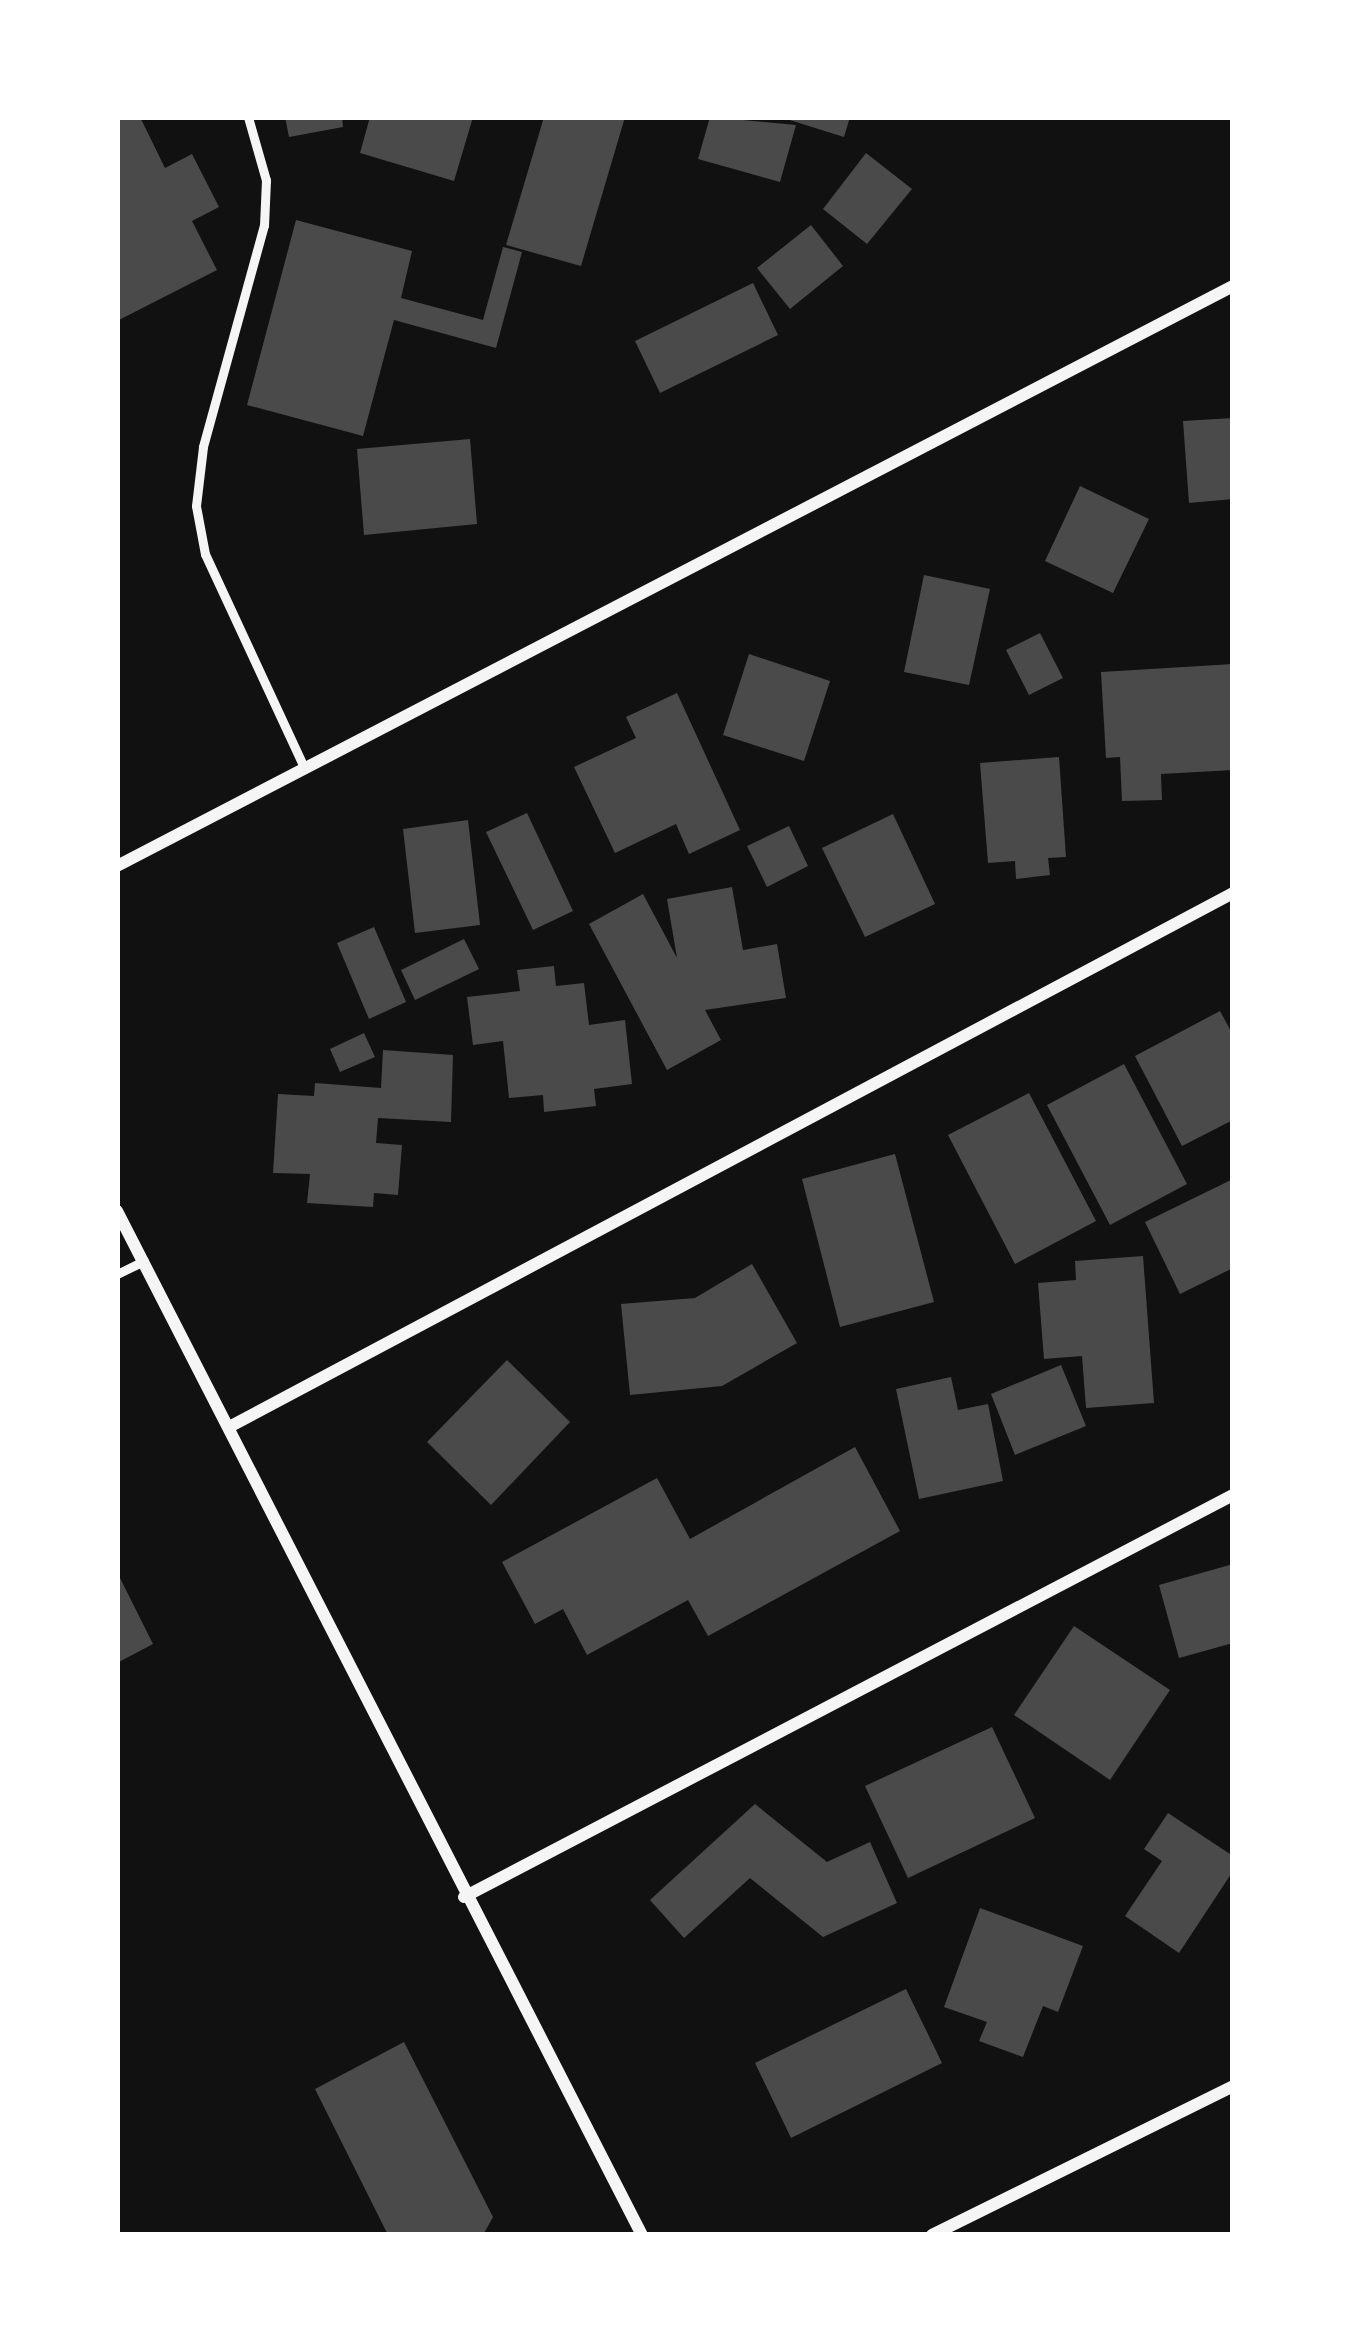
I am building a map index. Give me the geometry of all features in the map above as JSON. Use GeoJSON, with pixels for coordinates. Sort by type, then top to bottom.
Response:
{"type":"FeatureCollection","features":[{"type":"Feature","properties":{"kind":"street"},"geometry":{"type":"LineString","coordinates":[[117,866],[1233,286]]}},
{"type":"Feature","properties":{"kind":"street"},"geometry":{"type":"LineString","coordinates":[[231,1426],[1233,893]]}},
{"type":"Feature","properties":{"kind":"street"},"geometry":{"type":"LineString","coordinates":[[117,1211],[231,1426],[464,1897],[642,2235]]}},
{"type":"Feature","properties":{"kind":"street"},"geometry":{"type":"LineString","coordinates":[[464,1897],[1233,1495]]}},
{"type":"Feature","properties":{"kind":"street"},"geometry":{"type":"LineString","coordinates":[[932,2235],[1233,2086]]}},
{"type":"Feature","properties":{"kind":"lane"},"geometry":{"type":"LineString","coordinates":[[248,117],[266,180],[264,225],[203,447],[196,506],[205,554],[305,769]]}},
{"type":"Feature","properties":{"kind":"lane"},"geometry":{"type":"LineString","coordinates":[[117,1274],[144,1261]]}},
{"type":"Feature","properties":{"kind":"building"},"geometry":{"type":"Polygon","coordinates":[[[117,117],[140,117],[165,168],[192,154],[219,207],[192,221],[217,270],[117,321],[117,117]]]}},
{"type":"Feature","properties":{"kind":"building"},"geometry":{"type":"Polygon","coordinates":[[[285,117],[342,117],[343,127],[289,137],[285,117]]]}},
{"type":"Feature","properties":{"kind":"building"},"geometry":{"type":"Polygon","coordinates":[[[370,117],[473,117],[454,181],[360,153],[370,117]]]}},
{"type":"Feature","properties":{"kind":"building"},"geometry":{"type":"Polygon","coordinates":[[[544,117],[625,117],[581,266],[506,245],[544,117]]]}},
{"type":"Feature","properties":{"kind":"building"},"geometry":{"type":"Polygon","coordinates":[[[710,117],[796,125],[780,182],[698,159],[710,117]]]}},
{"type":"Feature","properties":{"kind":"building"},"geometry":{"type":"Polygon","coordinates":[[[780,117],[850,117],[844,137],[780,117]]]}},
{"type":"Feature","properties":{"kind":"building"},"geometry":{"type":"Polygon","coordinates":[[[866,153],[912,189],[867,244],[823,209],[866,153]]]}},
{"type":"Feature","properties":{"kind":"building"},"geometry":{"type":"Polygon","coordinates":[[[296,220],[412,251],[401,298],[483,320],[503,247],[522,252],[496,348],[394,320],[363,436],[247,405],[296,220]]]}},
{"type":"Feature","properties":{"kind":"building"},"geometry":{"type":"Polygon","coordinates":[[[811,225],[843,266],[790,309],[757,268],[811,225]]]}},
{"type":"Feature","properties":{"kind":"building"},"geometry":{"type":"Polygon","coordinates":[[[753,283],[778,335],[660,393],[635,341],[753,283]]]}},
{"type":"Feature","properties":{"kind":"building"},"geometry":{"type":"Polygon","coordinates":[[[1233,418],[1233,499],[1189,503],[1183,421],[1233,418]]]}},
{"type":"Feature","properties":{"kind":"building"},"geometry":{"type":"Polygon","coordinates":[[[470,439],[477,524],[364,535],[357,449],[470,439]]]}},
{"type":"Feature","properties":{"kind":"building"},"geometry":{"type":"Polygon","coordinates":[[[1080,486],[1149,519],[1113,593],[1045,561],[1080,486]]]}},
{"type":"Feature","properties":{"kind":"building"},"geometry":{"type":"Polygon","coordinates":[[[924,575],[990,589],[969,685],[904,672],[924,575]]]}},
{"type":"Feature","properties":{"kind":"building"},"geometry":{"type":"Polygon","coordinates":[[[1040,633],[1063,678],[1029,695],[1006,650],[1040,633]]]}},
{"type":"Feature","properties":{"kind":"building"},"geometry":{"type":"Polygon","coordinates":[[[749,654],[830,681],[804,761],[723,735],[749,654]]]}},
{"type":"Feature","properties":{"kind":"building"},"geometry":{"type":"Polygon","coordinates":[[[1233,664],[1233,770],[1161,774],[1162,800],[1122,801],[1120,757],[1106,758],[1101,672],[1233,664]]]}},
{"type":"Feature","properties":{"kind":"building"},"geometry":{"type":"Polygon","coordinates":[[[677,693],[740,830],[689,854],[676,824],[615,853],[574,767],[636,738],[626,717],[677,693]]]}},
{"type":"Feature","properties":{"kind":"building"},"geometry":{"type":"Polygon","coordinates":[[[1059,757],[1066,857],[1048,858],[1050,875],[1016,879],[1015,861],[988,863],[980,763],[1059,757]]]}},
{"type":"Feature","properties":{"kind":"building"},"geometry":{"type":"Polygon","coordinates":[[[527,813],[573,911],[533,930],[486,832],[527,813]]]}},
{"type":"Feature","properties":{"kind":"building"},"geometry":{"type":"Polygon","coordinates":[[[893,814],[935,904],[865,937],[822,848],[893,814]]]}},
{"type":"Feature","properties":{"kind":"building"},"geometry":{"type":"Polygon","coordinates":[[[468,820],[480,925],[415,933],[403,829],[468,820]]]}},
{"type":"Feature","properties":{"kind":"building"},"geometry":{"type":"Polygon","coordinates":[[[789,826],[808,866],[767,887],[747,846],[789,826]]]}},
{"type":"Feature","properties":{"kind":"building"},"geometry":{"type":"Polygon","coordinates":[[[732,887],[743,950],[777,944],[786,998],[705,1010],[721,1040],[667,1070],[589,924],[643,894],[677,958],[667,899],[732,887]]]}},
{"type":"Feature","properties":{"kind":"building"},"geometry":{"type":"Polygon","coordinates":[[[374,927],[406,1002],[369,1019],[337,943],[374,927]]]}},
{"type":"Feature","properties":{"kind":"building"},"geometry":{"type":"Polygon","coordinates":[[[464,939],[479,969],[415,1000],[401,970],[464,939]]]}},
{"type":"Feature","properties":{"kind":"building"},"geometry":{"type":"Polygon","coordinates":[[[554,966],[556,986],[584,983],[589,1025],[625,1020],[632,1084],[594,1089],[596,1106],[544,1112],[543,1095],[509,1098],[503,1041],[473,1045],[467,997],[520,991],[517,970],[554,966]]]}},
{"type":"Feature","properties":{"kind":"building"},"geometry":{"type":"Polygon","coordinates":[[[1220,1011],[1233,1035],[1233,1120],[1182,1146],[1135,1056],[1220,1011]]]}},
{"type":"Feature","properties":{"kind":"building"},"geometry":{"type":"Polygon","coordinates":[[[364,1033],[375,1057],[340,1072],[330,1049],[364,1033]]]}},
{"type":"Feature","properties":{"kind":"building"},"geometry":{"type":"Polygon","coordinates":[[[383,1050],[453,1055],[451,1122],[378,1118],[376,1143],[402,1145],[398,1195],[374,1193],[373,1207],[307,1203],[310,1174],[273,1173],[278,1094],[314,1096],[315,1083],[381,1088],[383,1050]]]}},
{"type":"Feature","properties":{"kind":"building"},"geometry":{"type":"Polygon","coordinates":[[[1124,1064],[1187,1184],[1110,1225],[1047,1105],[1124,1064]]]}},
{"type":"Feature","properties":{"kind":"building"},"geometry":{"type":"Polygon","coordinates":[[[1029,1093],[1096,1221],[1015,1264],[948,1135],[1029,1093]]]}},
{"type":"Feature","properties":{"kind":"building"},"geometry":{"type":"Polygon","coordinates":[[[895,1154],[934,1302],[840,1327],[802,1179],[895,1154]]]}},
{"type":"Feature","properties":{"kind":"building"},"geometry":{"type":"Polygon","coordinates":[[[1233,1179],[1233,1268],[1180,1294],[1145,1222],[1233,1179]]]}},
{"type":"Feature","properties":{"kind":"building"},"geometry":{"type":"Polygon","coordinates":[[[1143,1256],[1154,1403],[1086,1408],[1082,1356],[1044,1359],[1038,1283],[1076,1280],[1075,1261],[1143,1256]]]}},
{"type":"Feature","properties":{"kind":"building"},"geometry":{"type":"Polygon","coordinates":[[[752,1264],[797,1343],[722,1386],[630,1395],[621,1304],[695,1298],[752,1264]]]}},
{"type":"Feature","properties":{"kind":"building"},"geometry":{"type":"Polygon","coordinates":[[[507,1360],[570,1422],[491,1505],[427,1442],[507,1360]]]}},
{"type":"Feature","properties":{"kind":"building"},"geometry":{"type":"Polygon","coordinates":[[[1061,1365],[1086,1426],[1015,1455],[991,1394],[1061,1365]]]}},
{"type":"Feature","properties":{"kind":"building"},"geometry":{"type":"Polygon","coordinates":[[[951,1377],[958,1410],[988,1404],[1003,1481],[919,1499],[896,1389],[951,1377]]]}},
{"type":"Feature","properties":{"kind":"building"},"geometry":{"type":"Polygon","coordinates":[[[855,1447],[900,1531],[708,1636],[688,1600],[587,1655],[563,1609],[535,1624],[502,1562],[657,1478],[690,1539],[855,1447]]]}},
{"type":"Feature","properties":{"kind":"building"},"geometry":{"type":"Polygon","coordinates":[[[1233,1564],[1233,1643],[1179,1658],[1159,1585],[1233,1564]]]}},
{"type":"Feature","properties":{"kind":"building"},"geometry":{"type":"Polygon","coordinates":[[[117,1572],[153,1644],[117,1663],[117,1572]]]}},
{"type":"Feature","properties":{"kind":"building"},"geometry":{"type":"Polygon","coordinates":[[[1074,1626],[1170,1690],[1110,1780],[1014,1715],[1074,1626]]]}},
{"type":"Feature","properties":{"kind":"building"},"geometry":{"type":"Polygon","coordinates":[[[992,1727],[1035,1818],[908,1878],[865,1786],[992,1727]]]}},
{"type":"Feature","properties":{"kind":"building"},"geometry":{"type":"Polygon","coordinates":[[[755,1804],[827,1862],[870,1842],[897,1903],[823,1937],[750,1878],[684,1938],[650,1900],[755,1804]]]}},
{"type":"Feature","properties":{"kind":"building"},"geometry":{"type":"Polygon","coordinates":[[[1168,1813],[1233,1856],[1233,1871],[1179,1953],[1125,1916],[1162,1861],[1144,1849],[1168,1813]]]}},
{"type":"Feature","properties":{"kind":"building"},"geometry":{"type":"Polygon","coordinates":[[[980,1908],[1083,1946],[1058,2012],[1043,2006],[1023,2057],[979,2041],[987,2022],[944,2007],[980,1908]]]}},
{"type":"Feature","properties":{"kind":"building"},"geometry":{"type":"Polygon","coordinates":[[[906,1989],[942,2063],[791,2138],[755,2063],[906,1989]]]}},
{"type":"Feature","properties":{"kind":"building"},"geometry":{"type":"Polygon","coordinates":[[[404,2042],[493,2217],[483,2235],[388,2235],[315,2089],[404,2042]]]}}]}
